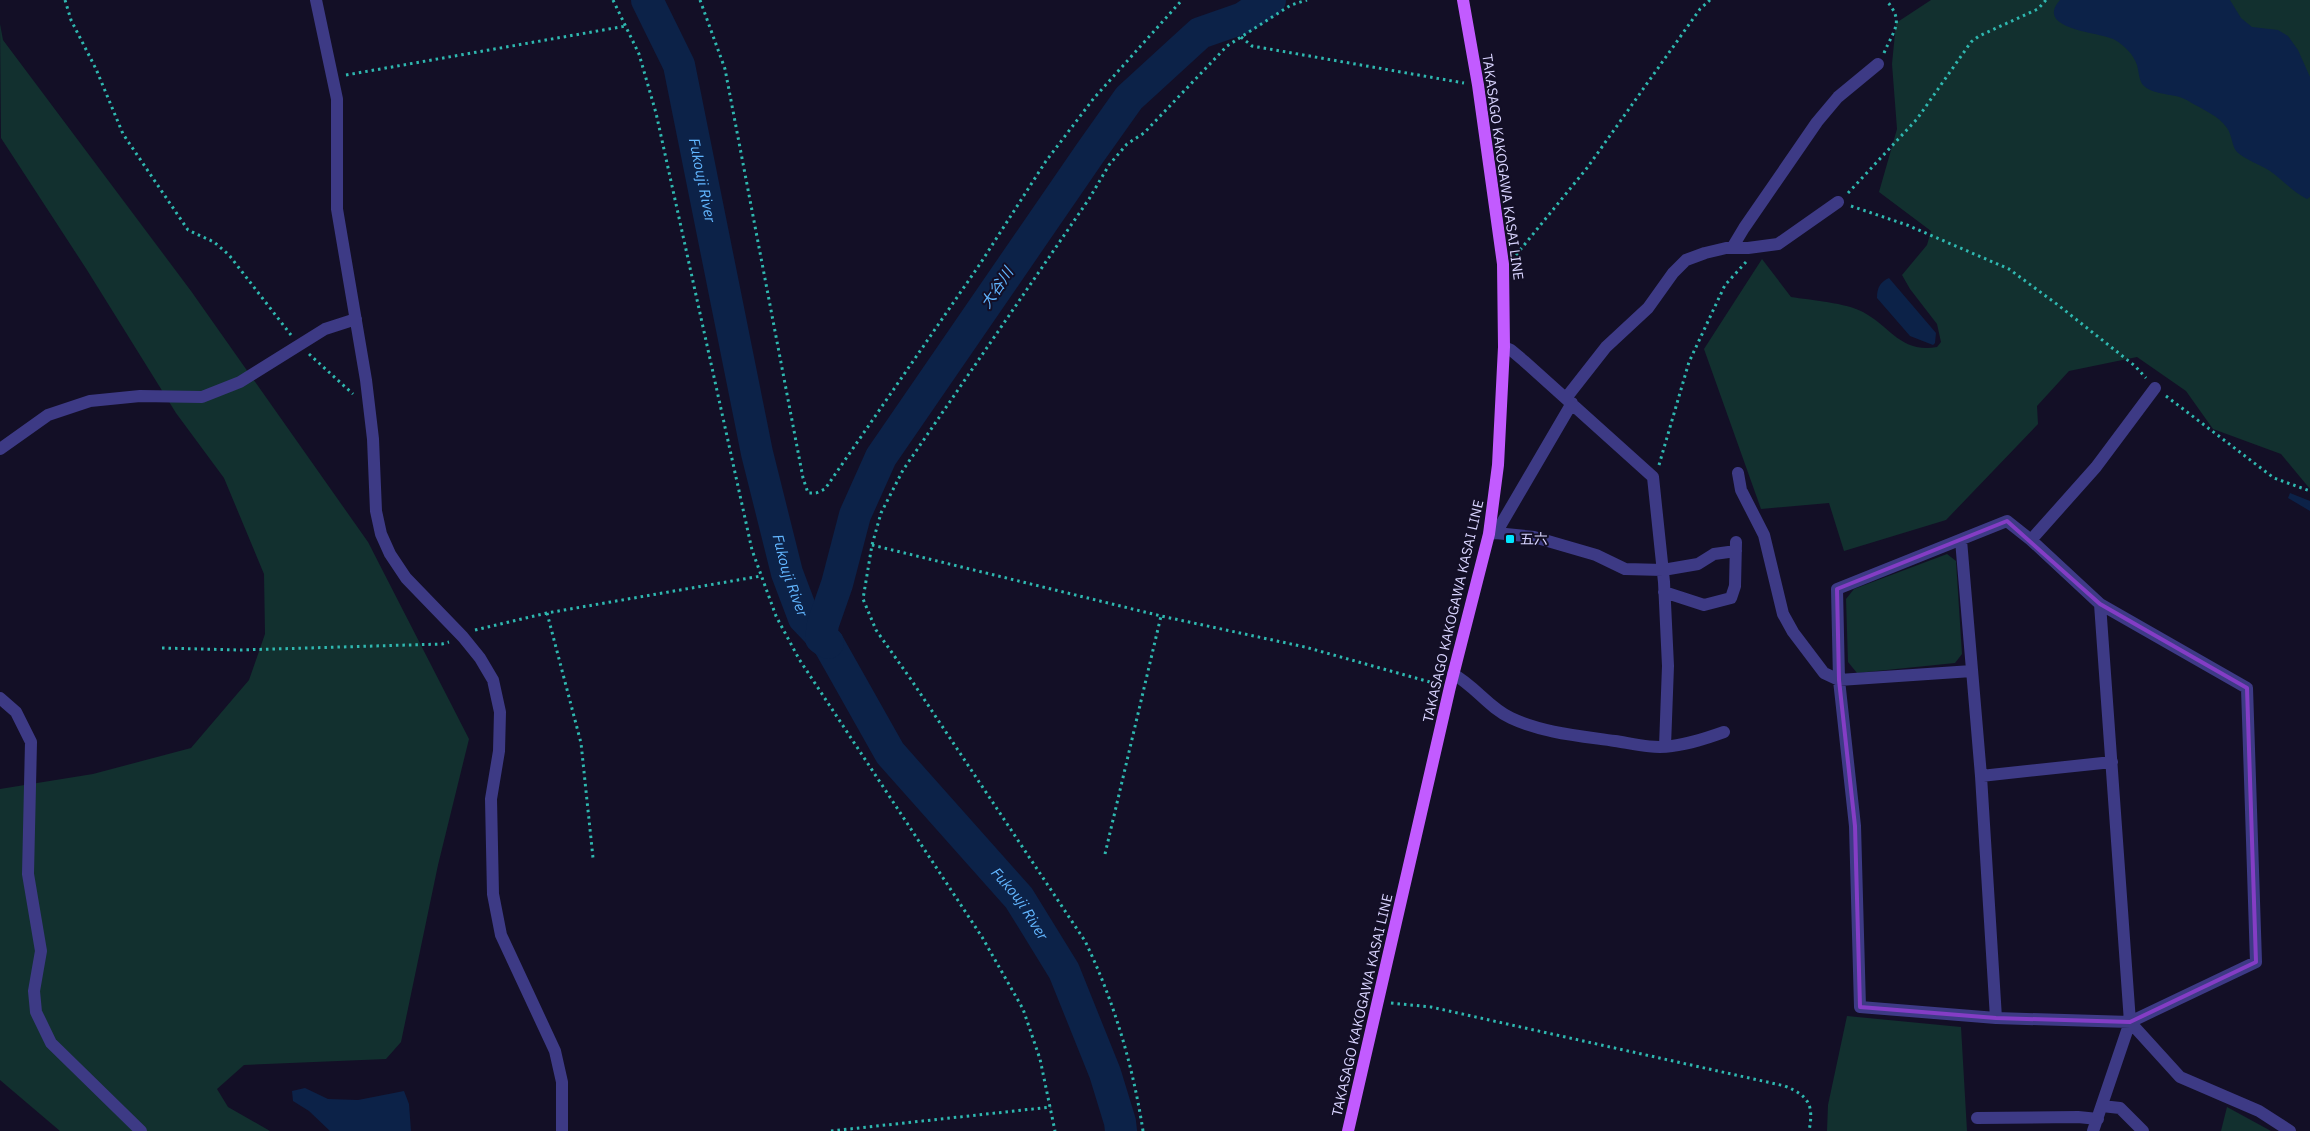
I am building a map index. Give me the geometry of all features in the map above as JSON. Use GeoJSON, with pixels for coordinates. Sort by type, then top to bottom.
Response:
{"type":"FeatureCollection","features":[{"type":"Feature","properties":{"kind":"main road","name":"TAKASAGO KAKOGAWA KASAI LINE"},"geometry":{"type":"LineString","coordinates":[[1348,1131],[1453,674],[1492,533],[1498,465],[1504,347],[1503,264],[1478,85],[1463,0]]}},
{"type":"Feature","properties":{"kind":"street"},"geometry":{"type":"LineString","coordinates":[[316,0],[337,99],[337,210],[368,394],[373,439],[376,511],[380,534],[390,554],[406,578],[463,636],[480,658],[493,680],[500,712],[499,751],[491,799],[493,894],[502,935],[555,1051],[562,1082],[562,1131]]}},
{"type":"Feature","properties":{"kind":"street"},"geometry":{"type":"LineString","coordinates":[[1732,248],[1817,122],[1838,97],[1878,64]]}},
{"type":"Feature","properties":{"kind":"street"},"geometry":{"type":"LineString","coordinates":[[1664,592],[1704,605],[1731,598],[1735,586],[1736,546],[1714,554],[1698,564],[1662,570],[1625,570],[1596,555],[1570,547],[1534,537],[1492,533],[1569,401],[1606,348],[1648,308],[1673,273],[1686,260],[1705,253],[1732,248],[1754,248],[1778,244],[1838,202]]}},
{"type":"Feature","properties":{"kind":"street"},"geometry":{"type":"LineString","coordinates":[[0,449],[48,415],[90,401],[140,396],[202,397],[240,382],[325,329],[356,319]]}},
{"type":"Feature","properties":{"kind":"street"},"geometry":{"type":"LineString","coordinates":[[1504,347],[1511,350],[1653,477],[1664,592],[1668,666],[1665,746]]}},
{"type":"Feature","properties":{"kind":"street"},"geometry":{"type":"LineString","coordinates":[[2031,540],[2096,467],[2154,388]]}},
{"type":"Feature","properties":{"kind":"street"},"geometry":{"type":"LineString","coordinates":[[1738,473],[1741,490],[1764,535],[1783,614],[1793,632],[1824,673],[1839,680],[1972,671]]}},
{"type":"Feature","properties":{"kind":"street"},"geometry":{"type":"LineString","coordinates":[[2008,521],[2100,604],[2247,688],[2256,962],[2130,1022],[1996,1018],[1860,1007],[1855,826],[1839,680],[1837,589],[1961,540],[2008,521]]}},
{"type":"Feature","properties":{"kind":"street"},"geometry":{"type":"LineString","coordinates":[[1961,540],[1981,776],[1996,1018]]}},
{"type":"Feature","properties":{"kind":"street"},"geometry":{"type":"LineString","coordinates":[[1977,1118],[2078,1117],[2095,1125],[2130,1022],[2100,604]]}},
{"type":"Feature","properties":{"kind":"street"},"geometry":{"type":"LineString","coordinates":[[1453,674],[1468,682],[1498,711],[1512,718],[1579,736],[1645,746],[1665,746],[1698,741],[1724,732]]}},
{"type":"Feature","properties":{"kind":"street"},"geometry":{"type":"LineString","coordinates":[[0,698],[16,712],[31,742],[28,874],[40,951],[34,992],[36,1012],[51,1043],[141,1131]]}},
{"type":"Feature","properties":{"kind":"street"},"geometry":{"type":"LineString","coordinates":[[1981,776],[2112,762]]}},
{"type":"Feature","properties":{"kind":"street"},"geometry":{"type":"LineString","coordinates":[[2130,1022],[2180,1076],[2258,1111],[2290,1131]]}},
{"type":"Feature","properties":{"kind":"street"},"geometry":{"type":"LineString","coordinates":[[2102,1106],[2120,1108],[2143,1131]]}},
{"type":"Feature","properties":{"kind":"path"},"geometry":{"type":"LineString","coordinates":[[65,0],[71,20],[96,69],[123,134],[188,230],[214,242],[229,255],[300,345],[354,395],[368,394]]}},
{"type":"Feature","properties":{"kind":"path"},"geometry":{"type":"LineString","coordinates":[[613,0],[639,54],[656,113],[752,550],[776,616],[799,660],[982,937],[1023,1009],[1040,1059],[1055,1131]]}},
{"type":"Feature","properties":{"kind":"path"},"geometry":{"type":"LineString","coordinates":[[700,0],[725,69],[802,478],[808,493],[816,493],[825,489],[980,264],[1046,160],[1094,98],[1182,0]]}},
{"type":"Feature","properties":{"kind":"path"},"geometry":{"type":"LineString","coordinates":[[1143,1131],[1136,1086],[1104,980],[1085,941],[876,630],[863,599],[872,545],[881,513],[903,470],[1089,199],[1108,165],[1127,144],[1144,133],[1227,46],[1291,5],[1307,0]]}},
{"type":"Feature","properties":{"kind":"path"},"geometry":{"type":"LineString","coordinates":[[1503,264],[1515,257],[1587,168],[1700,8],[1710,0]]}},
{"type":"Feature","properties":{"kind":"path"},"geometry":{"type":"LineString","coordinates":[[1878,64],[1898,25],[1896,11],[1886,0]]}},
{"type":"Feature","properties":{"kind":"path"},"geometry":{"type":"LineString","coordinates":[[2046,0],[2038,9],[1979,36],[1971,42],[1917,118],[1863,179],[1838,202],[1907,225],[2009,269],[2135,366],[2154,388],[2274,478],[2310,491]]}},
{"type":"Feature","properties":{"kind":"path"},"geometry":{"type":"LineString","coordinates":[[333,77],[626,26]]}},
{"type":"Feature","properties":{"kind":"path"},"geometry":{"type":"LineString","coordinates":[[1241,37],[1252,46],[1478,85]]}},
{"type":"Feature","properties":{"kind":"path"},"geometry":{"type":"LineString","coordinates":[[1653,477],[1660,464],[1689,362],[1725,285],[1754,253],[1754,248]]}},
{"type":"Feature","properties":{"kind":"path"},"geometry":{"type":"LineString","coordinates":[[872,545],[1161,616],[1305,647],[1450,687]]}},
{"type":"Feature","properties":{"kind":"path"},"geometry":{"type":"LineString","coordinates":[[547,613],[581,743],[593,858]]}},
{"type":"Feature","properties":{"kind":"path"},"geometry":{"type":"LineString","coordinates":[[1105,854],[1161,616]]}},
{"type":"Feature","properties":{"kind":"path"},"geometry":{"type":"LineString","coordinates":[[1378,1002],[1431,1007],[1785,1086],[1801,1092],[1808,1102],[1812,1118],[1809,1131]]}},
{"type":"Feature","properties":{"kind":"path"},"geometry":{"type":"LineString","coordinates":[[831,1131],[1051,1107]]}},
{"type":"Feature","properties":{"kind":"highlighted area"},"geometry":{"type":"Polygon","coordinates":[[[2007,521],[2100,604],[2247,688],[2256,962],[2130,1022],[1996,1018],[1860,1007],[1855,826],[1839,680],[1837,589],[2007,521]]]}},
{"type":"Feature","properties":{"kind":"green space"},"geometry":{"type":"Polygon","coordinates":[[[1931,0],[2310,0],[2310,489],[2281,454],[2213,429],[2186,391],[2137,357],[2069,371],[2037,406],[2038,424],[1946,520],[1844,551],[1829,503],[1761,509],[1704,349],[1762,259],[1791,297],[1838,304],[1856,309],[1873,318],[1905,343],[1914,346],[1924,348],[1937,347],[1941,342],[1937,324],[1910,289],[1902,275],[1927,245],[1931,231],[1879,192],[1897,129],[1892,64],[1896,23],[1931,0]]]}},
{"type":"Feature","properties":{"kind":"green space"},"geometry":{"type":"Polygon","coordinates":[[[0,24],[3,40],[191,291],[368,542],[469,739],[438,865],[401,1042],[386,1059],[244,1065],[217,1089],[228,1107],[270,1131],[60,1131],[0,1080],[0,789],[93,774],[191,748],[249,680],[265,634],[264,574],[224,478],[176,413],[87,270],[1,138],[0,24]]]}},
{"type":"Feature","properties":{"kind":"green space"},"geometry":{"type":"Polygon","coordinates":[[[1947,554],[1956,561],[1962,654],[1955,663],[1857,673],[1848,662],[1846,599],[1854,589],[1947,554]]]}},
{"type":"Feature","properties":{"kind":"green space"},"geometry":{"type":"Polygon","coordinates":[[[1847,1016],[1961,1027],[1967,1131],[1827,1131],[1828,1105],[1847,1016]]]}},
{"type":"Feature","properties":{"kind":"green space"},"geometry":{"type":"Polygon","coordinates":[[[2227,1107],[2271,1131],[2221,1131],[2227,1107]]]}},
{"type":"Feature","properties":{"kind":"water"},"geometry":{"type":"Polygon","coordinates":[[[2060,0],[2230,0],[2241,18],[2252,27],[2278,30],[2288,36],[2298,50],[2310,77],[2310,197],[2307,199],[2302,196],[2270,171],[2237,152],[2227,128],[2215,116],[2185,99],[2155,92],[2144,86],[2133,57],[2119,42],[2062,24],[2055,18],[2054,10],[2060,0]]]}},
{"type":"Feature","properties":{"kind":"water"},"geometry":{"type":"Polygon","coordinates":[[[1889,278],[1936,333],[1933,345],[1910,336],[1877,298],[1883,281],[1889,278]]]}},
{"type":"Feature","properties":{"kind":"water"},"geometry":{"type":"Polygon","coordinates":[[[2290,493],[2310,501],[2310,511],[2288,498],[2290,493]]]}},
{"type":"Feature","properties":{"kind":"water"},"geometry":{"type":"Polygon","coordinates":[[[305,1088],[328,1099],[358,1100],[404,1091],[409,1104],[411,1131],[330,1131],[309,1111],[293,1101],[292,1091],[305,1088]]]}},
{"type":"Feature","properties":{"kind":"waterway","name":"Fukouji River"},"geometry":{"type":"LineString","coordinates":[[647,0],[679,65],[757,453],[787,573],[804,618],[828,643],[890,753],[1019,898],[1064,971],[1105,1073],[1121,1131]]}},
{"type":"Feature","properties":{"kind":"waterway","name":"大谷川"},"geometry":{"type":"LineString","coordinates":[[828,643],[821,638],[823,624],[837,584],[855,515],[881,457],[1129,98],[1200,33],[1243,18],[1270,0]]}},
{"type":"Feature","properties":{"kind":"place","name":"五六"},"geometry":{"type":"Point","coordinates":[1510,539]}}]}
